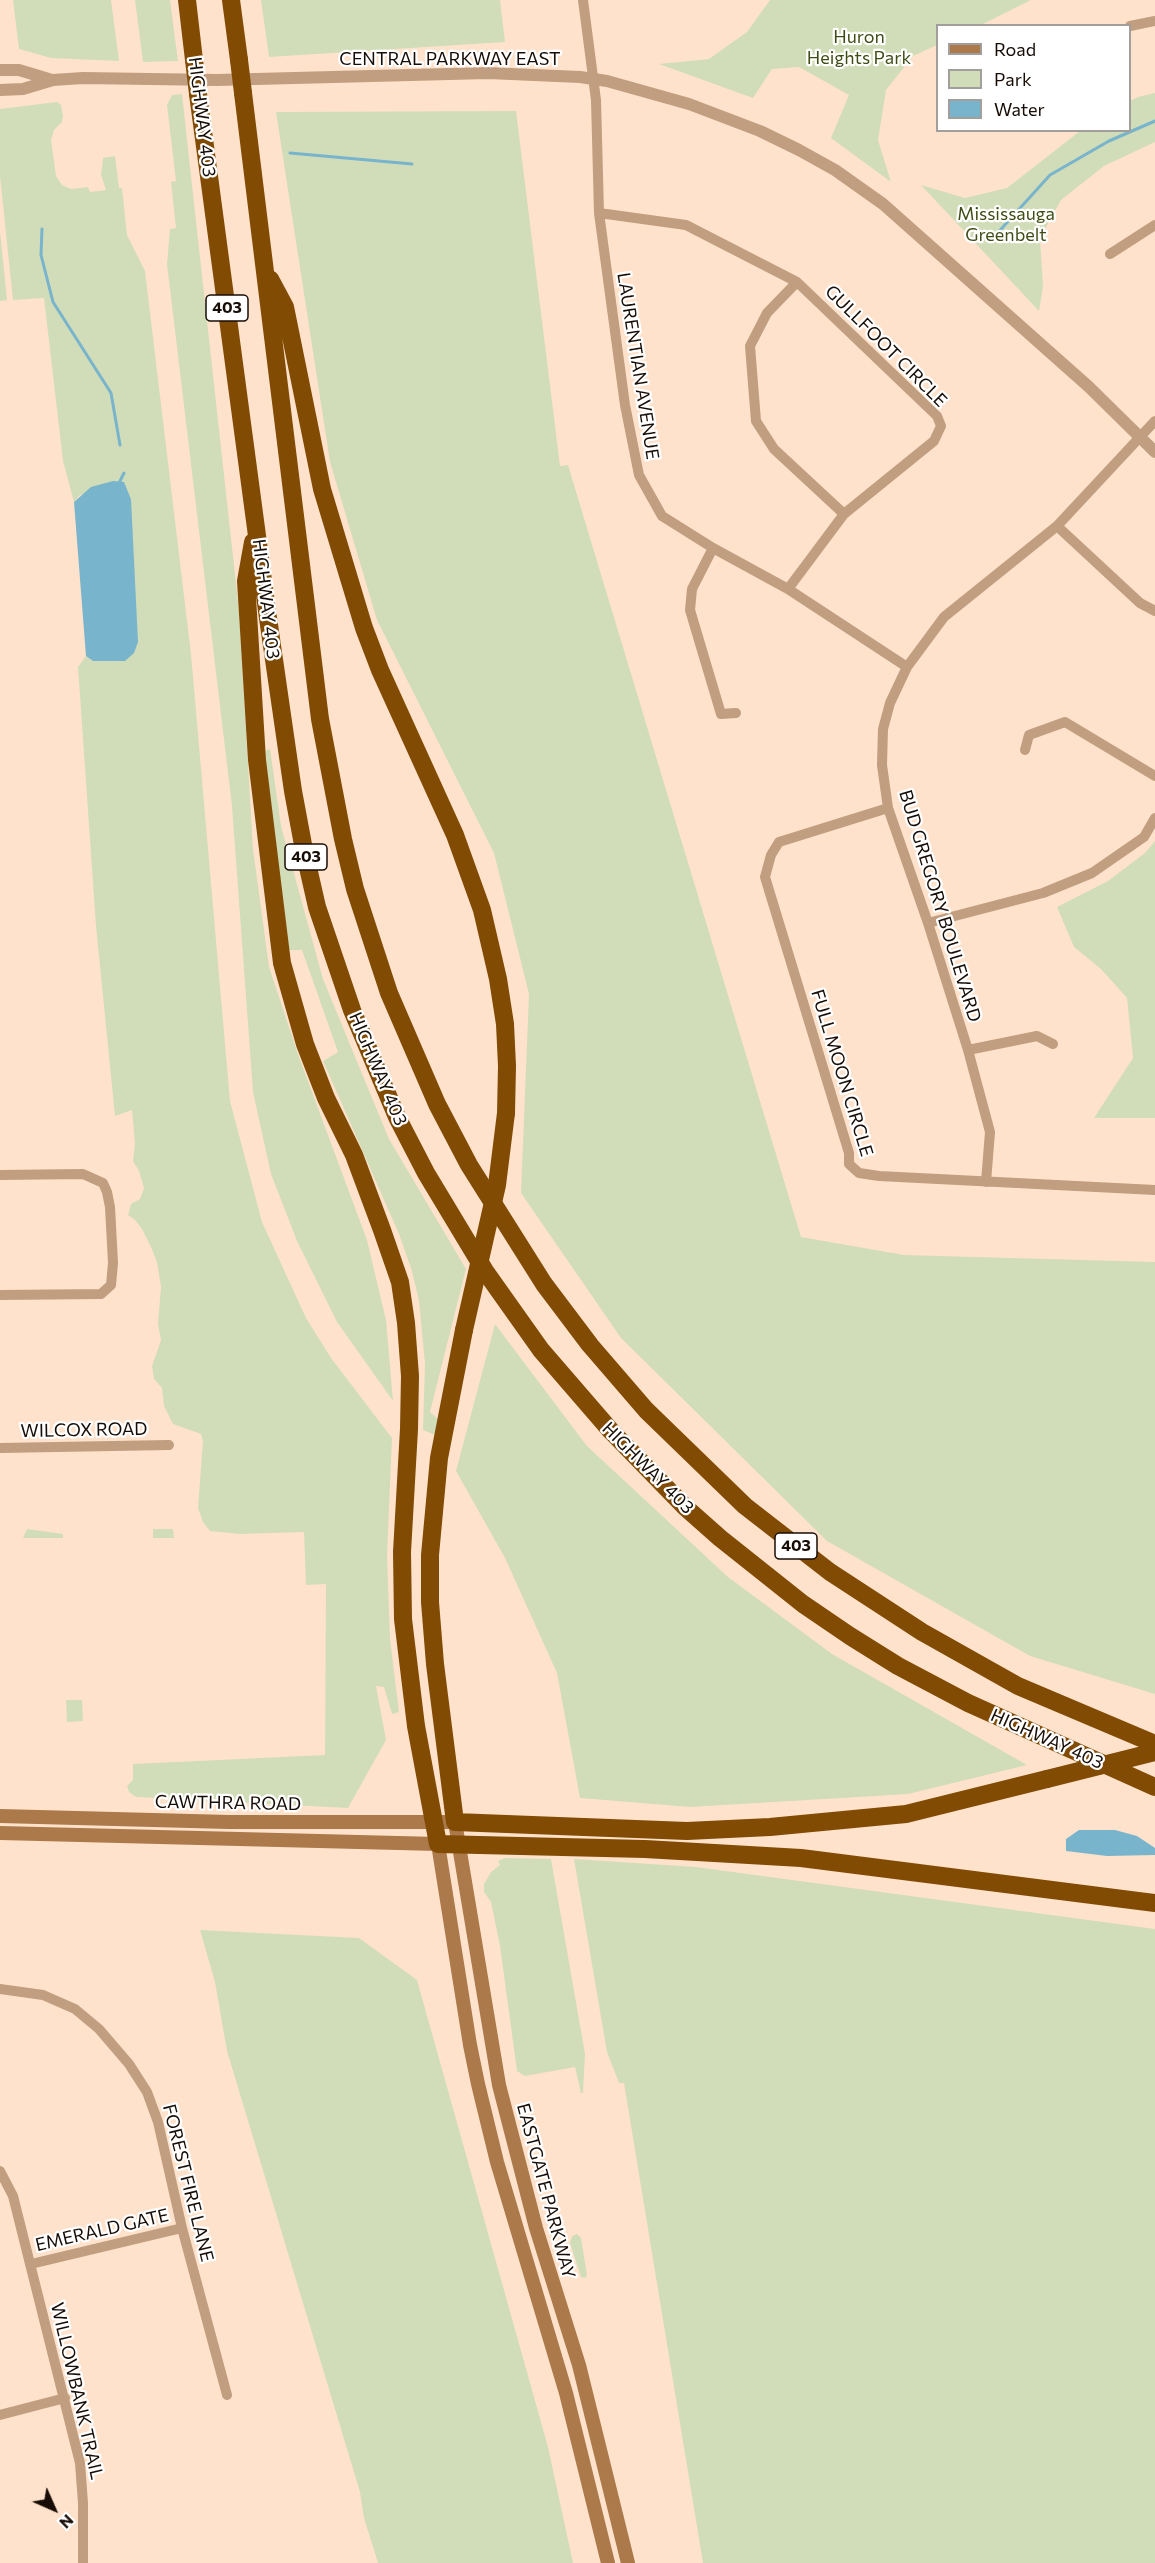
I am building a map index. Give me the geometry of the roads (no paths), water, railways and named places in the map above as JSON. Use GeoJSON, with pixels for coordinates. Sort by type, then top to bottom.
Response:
{"type":"FeatureCollection","features":[{"type":"Feature","properties":{"kind":"highway","name":"HIGHWAY 403"},"geometry":{"type":"LineString","coordinates":[[187,0],[293,791],[317,907],[352,1010],[397,1117],[456,1226],[511,1309],[574,1391],[646,1468],[720,1538],[803,1604],[879,1654],[968,1703],[1155,1787]]}},
{"type":"Feature","properties":{"kind":"highway","name":"HIGHWAY 403"},"geometry":{"type":"LineString","coordinates":[[231,0],[320,719],[355,889],[389,993],[437,1104],[486,1195],[544,1284],[609,1368],[678,1443],[760,1518],[857,1592],[951,1649],[1018,1686],[1155,1744]]}},
{"type":"Feature","properties":{"kind":"highway"},"geometry":{"type":"LineString","coordinates":[[264,268],[285,307],[322,489],[364,628],[396,707],[454,835],[482,910],[498,979],[505,1024],[506,1113],[497,1185],[464,1330],[440,1458],[430,1555],[430,1602],[435,1664],[455,1822],[687,1831],[770,1827],[906,1814],[1155,1752]]}},
{"type":"Feature","properties":{"kind":"highway"},"geometry":{"type":"LineString","coordinates":[[256,522],[246,592],[259,793],[282,963],[305,1044],[326,1098],[354,1155],[400,1282],[406,1323],[410,1376],[409,1440],[402,1552],[403,1618],[416,1726],[438,1844],[801,1858],[1155,1904]]}},
{"type":"Feature","properties":{"kind":"main road","name":"CAWTHRA ROAD"},"geometry":{"type":"LineString","coordinates":[[0,1816],[229,1822],[455,1822]]}},
{"type":"Feature","properties":{"kind":"main road","name":"EASTGATE PARKWAY"},"geometry":{"type":"LineString","coordinates":[[455,1822],[499,2085],[536,2228],[579,2365],[628,2563]]}},
{"type":"Feature","properties":{"kind":"main road","name":"CAWTHRA ROAD"},"geometry":{"type":"LineString","coordinates":[[0,1833],[438,1844]]}},
{"type":"Feature","properties":{"kind":"main road","name":"EASTGATE PARKWAY"},"geometry":{"type":"LineString","coordinates":[[438,1844],[478,2084],[497,2162],[566,2393],[608,2563]]}},
{"type":"Feature","properties":{"kind":"street","name":"LAURENTIAN AVENUE"},"geometry":{"type":"LineString","coordinates":[[584,0],[593,79],[599,213],[625,405],[639,475],[662,516],[713,548],[788,589],[907,667]]}},
{"type":"Feature","properties":{"kind":"street"},"geometry":{"type":"LineString","coordinates":[[1131,26],[1155,21]]}},
{"type":"Feature","properties":{"kind":"street","name":"CENTRAL PARKWAY EAST"},"geometry":{"type":"LineString","coordinates":[[0,70],[19,70],[53,80]]}},
{"type":"Feature","properties":{"kind":"street","name":"CENTRAL PARKWAY EAST"},"geometry":{"type":"LineString","coordinates":[[0,90],[23,89],[53,80],[83,78],[251,80],[488,73],[593,79],[689,104],[760,131],[835,170],[883,204],[1089,387],[1155,452]]}},
{"type":"Feature","properties":{"kind":"street","name":"GULLFOOT CIRCLE"},"geometry":{"type":"LineString","coordinates":[[599,213],[686,225],[797,282],[937,416],[941,426],[934,441],[844,514],[788,589]]}},
{"type":"Feature","properties":{"kind":"street"},"geometry":{"type":"LineString","coordinates":[[1110,254],[1155,225]]}},
{"type":"Feature","properties":{"kind":"street"},"geometry":{"type":"LineString","coordinates":[[797,282],[767,313],[750,346],[756,422],[774,449],[844,514]]}},
{"type":"Feature","properties":{"kind":"street","name":"BUD GREGORY BOULEVARD"},"geometry":{"type":"LineString","coordinates":[[987,1182],[990,1132],[968,1050],[928,923],[888,808],[882,765],[883,729],[891,703],[907,667],[944,617],[1057,526],[1155,421]]}},
{"type":"Feature","properties":{"kind":"street"},"geometry":{"type":"LineString","coordinates":[[1057,526],[1140,603],[1155,611]]}},
{"type":"Feature","properties":{"kind":"street"},"geometry":{"type":"LineString","coordinates":[[713,548],[692,589],[690,610],[721,714],[736,713]]}},
{"type":"Feature","properties":{"kind":"street"},"geometry":{"type":"LineString","coordinates":[[1025,750],[1029,735],[1065,722],[1155,776]]}},
{"type":"Feature","properties":{"kind":"street","name":"FULL MOON CIRCLE"},"geometry":{"type":"LineString","coordinates":[[888,808],[779,842],[771,855],[765,877],[849,1153],[849,1164],[859,1173],[879,1176],[1155,1190]]}},
{"type":"Feature","properties":{"kind":"street"},"geometry":{"type":"LineString","coordinates":[[928,923],[1042,893],[1092,873],[1144,837],[1155,818]]}},
{"type":"Feature","properties":{"kind":"street"},"geometry":{"type":"LineString","coordinates":[[968,1050],[1037,1036],[1053,1044]]}},
{"type":"Feature","properties":{"kind":"street"},"geometry":{"type":"LineString","coordinates":[[0,1174],[83,1174],[103,1183],[110,1207],[113,1263],[111,1285],[101,1294],[0,1295]]}},
{"type":"Feature","properties":{"kind":"street","name":"WILCOX ROAD"},"geometry":{"type":"LineString","coordinates":[[0,1448],[169,1445]]}},
{"type":"Feature","properties":{"kind":"street","name":"FOREST FIRE LANE"},"geometry":{"type":"LineString","coordinates":[[0,1989],[43,1995],[75,2009],[99,2029],[129,2064],[147,2092],[158,2122],[182,2228],[227,2395]]}},
{"type":"Feature","properties":{"kind":"street"},"geometry":{"type":"LineString","coordinates":[[0,2171],[13,2196],[31,2264]]}},
{"type":"Feature","properties":{"kind":"street","name":"EMERALD GATE"},"geometry":{"type":"LineString","coordinates":[[31,2264],[182,2228]]}},
{"type":"Feature","properties":{"kind":"street","name":"WILLOWBANK TRAIL"},"geometry":{"type":"LineString","coordinates":[[31,2264],[65,2398],[83,2482],[83,2563]]}},
{"type":"Feature","properties":{"kind":"street"},"geometry":{"type":"LineString","coordinates":[[0,2415],[65,2398]]}},
{"type":"Feature","properties":{"kind":"water"},"geometry":{"type":"Polygon","coordinates":[[[113,481],[124,482],[131,499],[138,642],[134,653],[125,661],[93,661],[86,656],[74,502],[91,487],[113,481]]]}},
{"type":"Feature","properties":{"kind":"water"},"geometry":{"type":"Polygon","coordinates":[[[1079,1830],[1115,1830],[1137,1836],[1155,1848],[1155,1855],[1107,1856],[1066,1851],[1066,1839],[1079,1830]]]}},
{"type":"Feature","properties":{"kind":"waterway"},"geometry":{"type":"LineString","coordinates":[[1131,131],[1155,121]]}},
{"type":"Feature","properties":{"kind":"waterway"},"geometry":{"type":"LineString","coordinates":[[993,238],[1050,175],[1109,141],[1130,132]]}},
{"type":"Feature","properties":{"kind":"waterway"},"geometry":{"type":"LineString","coordinates":[[290,153],[412,164]]}},
{"type":"Feature","properties":{"kind":"waterway"},"geometry":{"type":"LineString","coordinates":[[42,229],[41,255],[53,302],[111,393],[120,445]]}},
{"type":"Feature","properties":{"kind":"waterway"},"geometry":{"type":"LineString","coordinates":[[119,483],[124,473]]}},
{"type":"Feature","properties":{"kind":"park label","name":"Huron Heights Park"},"geometry":{"type":"Point","coordinates":[859,47]}},
{"type":"Feature","properties":{"kind":"park label","name":"Mississauga Greenbelt"},"geometry":{"type":"Point","coordinates":[1006,224]}}]}
